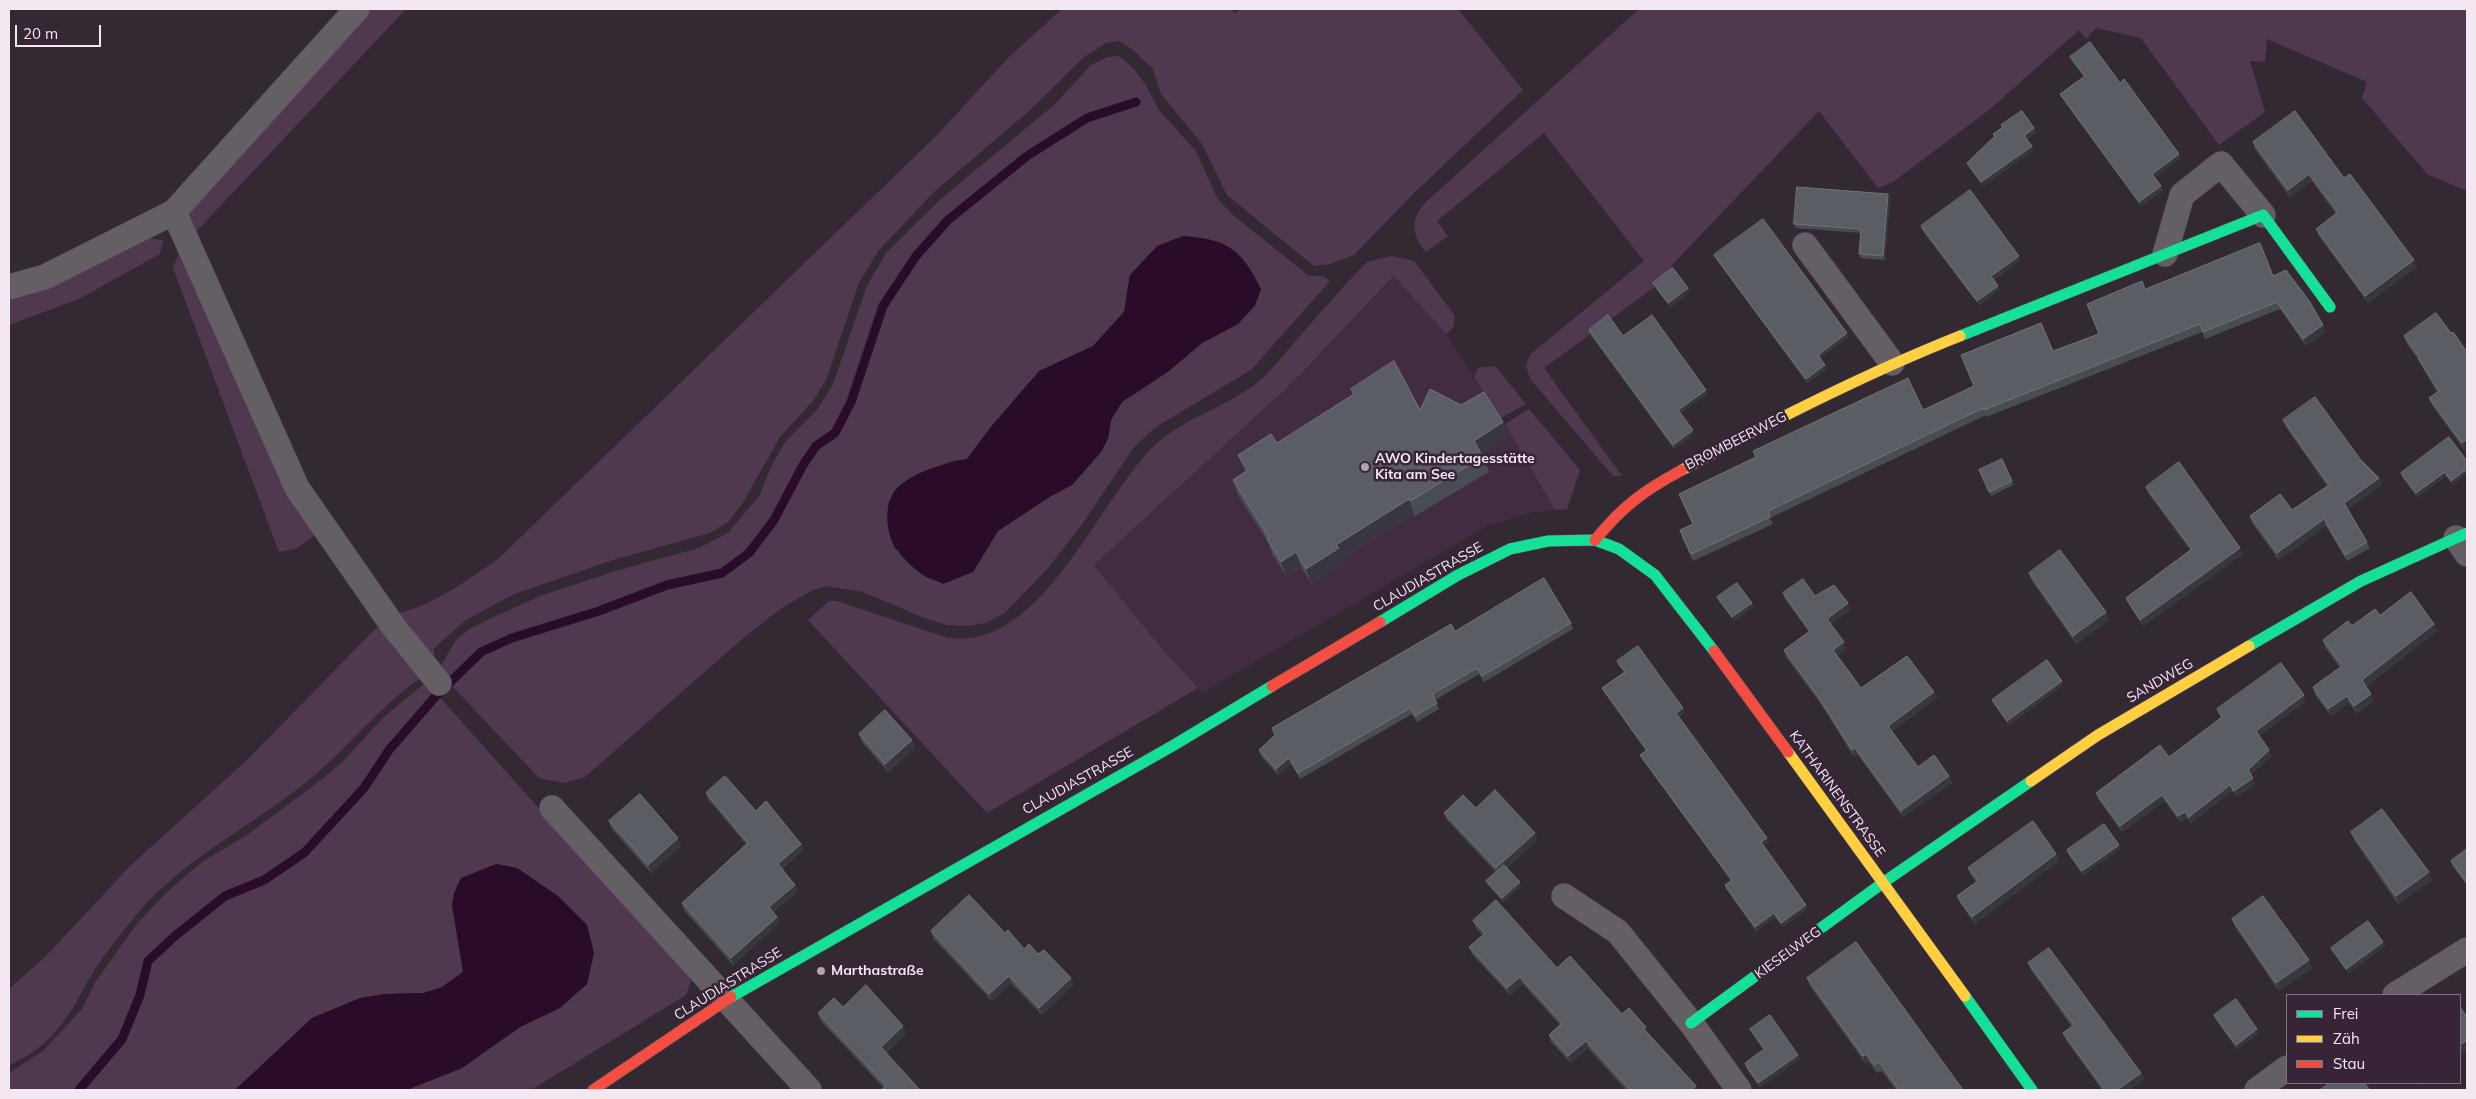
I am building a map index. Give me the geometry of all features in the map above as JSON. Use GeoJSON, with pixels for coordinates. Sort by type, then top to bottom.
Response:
{"type":"FeatureCollection","features":[{"type":"Feature","properties":{"kind":"street"},"geometry":{"type":"LineString","coordinates":[[9,287],[46,277],[174,212],[357,9]]}},
{"type":"Feature","properties":{"kind":"street"},"geometry":{"type":"LineString","coordinates":[[2165,254],[2182,195],[2220,164],[2264,215],[2330,307]]}},
{"type":"Feature","properties":{"kind":"street"},"geometry":{"type":"LineString","coordinates":[[174,212],[297,488],[393,626],[439,683]]}},
{"type":"Feature","properties":{"kind":"street","name":"BROMBEERWEG"},"geometry":{"type":"LineString","coordinates":[[1595,540],[1613,518],[1646,488],[1759,428],[1892,363],[2264,215]]}},
{"type":"Feature","properties":{"kind":"street"},"geometry":{"type":"LineString","coordinates":[[1806,246],[1892,363]]}},
{"type":"Feature","properties":{"kind":"street","name":"KATHARINENSTRASSE"},"geometry":{"type":"LineString","coordinates":[[1595,540],[1619,549],[1655,575],[1686,613],[1884,882],[2032,1090]]}},
{"type":"Feature","properties":{"kind":"street","name":"CLAUDIASTRASSE"},"geometry":{"type":"LineString","coordinates":[[592,1090],[728,999],[1174,744],[1458,575],[1510,549],[1548,541],[1595,540]]}},
{"type":"Feature","properties":{"kind":"street","name":"SANDWEG"},"geometry":{"type":"LineString","coordinates":[[1884,882],[2098,735],[2361,581],[2464,542]]}},
{"type":"Feature","properties":{"kind":"street"},"geometry":{"type":"LineString","coordinates":[[552,808],[809,1090]]}},
{"type":"Feature","properties":{"kind":"street","name":"KIESELWEG"},"geometry":{"type":"LineString","coordinates":[[1691,1023],[1884,882]]}},
{"type":"Feature","properties":{"kind":"street"},"geometry":{"type":"LineString","coordinates":[[1564,896],[1618,932],[1691,1023],[1739,1090]]}},
{"type":"Feature","properties":{"kind":"street"},"geometry":{"type":"LineString","coordinates":[[2397,994],[2467,950]]}},
{"type":"Feature","properties":{"kind":"street"},"geometry":{"type":"LineString","coordinates":[[2257,1090],[2286,1069]]}},
{"type":"Feature","properties":{"kind":"shaded area"},"geometry":{"type":"Polygon","coordinates":[[[366,9],[406,9],[192,236],[182,212],[366,9]]]}},
{"type":"Feature","properties":{"kind":"shaded area"},"geometry":{"type":"Polygon","coordinates":[[[1062,9],[1232,9],[1234,14],[1241,9],[1458,9],[1523,90],[1415,192],[1354,255],[1330,264],[1314,266],[1227,195],[1202,144],[1161,94],[1153,69],[1132,49],[1119,41],[1106,43],[1084,57],[1028,112],[935,191],[878,251],[859,283],[826,380],[813,401],[780,437],[742,504],[728,522],[710,533],[616,559],[514,594],[466,620],[434,648],[434,663],[391,615],[434,600],[498,559],[935,137],[1009,57],[1062,9]]]}},
{"type":"Feature","properties":{"kind":"shaded area"},"geometry":{"type":"Polygon","coordinates":[[[1639,9],[2467,9],[2467,191],[2427,174],[2362,98],[2367,82],[2267,39],[2265,62],[2250,61],[2265,112],[2219,145],[2141,38],[2096,28],[2086,39],[2079,30],[1989,110],[1893,182],[1878,188],[1819,111],[1671,266],[1675,272],[1544,368],[1622,476],[1613,476],[1531,380],[1527,369],[1527,362],[1533,352],[1644,261],[1544,133],[1437,221],[1448,236],[1426,252],[1417,239],[1414,227],[1421,207],[1427,201],[1639,9]]]}},
{"type":"Feature","properties":{"kind":"shaded area"},"geometry":{"type":"Polygon","coordinates":[[[1119,56],[1133,68],[1145,84],[1159,110],[1196,151],[1217,198],[1233,215],[1309,276],[1323,276],[1330,281],[1251,370],[1156,427],[1134,447],[1083,523],[1048,568],[1005,613],[986,623],[967,626],[947,625],[924,618],[863,592],[827,586],[813,590],[780,609],[741,640],[585,777],[564,783],[539,778],[438,671],[456,640],[469,629],[543,595],[619,570],[699,548],[728,533],[760,495],[770,469],[785,442],[818,409],[833,384],[867,286],[886,253],[942,198],[1055,104],[1091,65],[1108,57],[1119,56]],[[1130,275],[1124,312],[1093,346],[1039,372],[990,428],[967,459],[951,461],[888,502],[887,519],[895,549],[973,572],[998,531],[1051,496],[1072,485],[1101,452],[1108,439],[1111,420],[1122,402],[1169,371],[1202,343],[1238,324],[1255,306],[1261,289],[1130,275]]]}},
{"type":"Feature","properties":{"kind":"shaded area"},"geometry":{"type":"Polygon","coordinates":[[[1183,236],[1211,240],[1222,244],[1239,255],[1247,264],[1261,289],[1255,305],[1238,324],[1202,343],[1169,371],[1122,402],[1111,420],[1108,439],[1101,452],[1072,485],[1051,496],[998,531],[973,572],[943,584],[921,574],[899,553],[890,536],[887,517],[890,499],[894,492],[906,481],[922,472],[967,459],[990,428],[1039,371],[1093,346],[1124,312],[1130,275],[1157,246],[1183,236]]]}},
{"type":"Feature","properties":{"kind":"shaded area"},"geometry":{"type":"Polygon","coordinates":[[[139,237],[163,240],[160,254],[79,299],[9,325],[9,296],[139,237]]]}},
{"type":"Feature","properties":{"kind":"shaded area"},"geometry":{"type":"Polygon","coordinates":[[[178,255],[188,269],[317,534],[297,548],[279,552],[173,268],[178,255]]]}},
{"type":"Feature","properties":{"kind":"shaded area"},"geometry":{"type":"Polygon","coordinates":[[[1392,256],[1414,261],[1455,316],[1453,328],[1446,334],[1394,276],[1292,383],[1094,565],[1159,645],[1198,688],[987,813],[808,620],[829,601],[837,601],[948,638],[982,636],[1012,621],[1040,597],[1065,567],[1133,470],[1154,446],[1178,427],[1232,399],[1258,382],[1272,369],[1367,262],[1392,256]]]}},
{"type":"Feature","properties":{"kind":"shaded area","name":"AWO Kindertagesstätte Kita am See"},"geometry":{"type":"Polygon","coordinates":[[[1395,276],[1446,334],[1505,424],[1555,510],[1530,513],[1489,525],[1202,693],[1159,645],[1094,565],[1292,383],[1395,276]]]}},
{"type":"Feature","properties":{"kind":"shaded area"},"geometry":{"type":"Polygon","coordinates":[[[1495,366],[1526,404],[1501,418],[1474,377],[1478,368],[1495,366]]]}},
{"type":"Feature","properties":{"kind":"shaded area"},"geometry":{"type":"Polygon","coordinates":[[[1529,409],[1580,470],[1567,509],[1555,510],[1505,424],[1529,409]]]}},
{"type":"Feature","properties":{"kind":"shaded area"},"geometry":{"type":"Polygon","coordinates":[[[380,624],[422,677],[391,702],[335,757],[305,783],[196,860],[155,895],[136,915],[105,954],[79,998],[57,1030],[37,1049],[9,1066],[9,989],[47,955],[130,866],[246,761],[380,624]]]}},
{"type":"Feature","properties":{"kind":"shaded area"},"geometry":{"type":"Polygon","coordinates":[[[426,682],[687,974],[691,981],[686,995],[531,1090],[406,1090],[462,1068],[520,1027],[560,1008],[558,896],[517,868],[496,864],[452,905],[464,972],[442,987],[424,993],[384,994],[312,1018],[235,1090],[9,1090],[9,1073],[43,1051],[82,1009],[96,981],[136,925],[167,892],[202,862],[247,835],[321,780],[342,762],[384,717],[426,682]]]}},
{"type":"Feature","properties":{"kind":"shaded area"},"geometry":{"type":"Polygon","coordinates":[[[496,864],[517,868],[558,896],[587,925],[594,953],[587,984],[560,1008],[520,1027],[462,1068],[407,1090],[235,1090],[312,1018],[360,998],[384,994],[424,993],[442,987],[463,972],[452,905],[454,893],[461,878],[496,864]]]}},
{"type":"Feature","properties":{"kind":"building"},"geometry":{"type":"Polygon","coordinates":[[[2090,42],[2120,83],[2124,79],[2179,154],[2152,174],[2161,186],[2139,202],[2060,94],[2085,76],[2070,57],[2090,42]]]}},
{"type":"Feature","properties":{"kind":"building"},"geometry":{"type":"Polygon","coordinates":[[[2022,111],[2034,128],[2024,136],[2032,146],[1981,182],[1967,163],[1995,136],[1993,134],[2003,127],[2001,125],[2022,111]]]}},
{"type":"Feature","properties":{"kind":"building"},"geometry":{"type":"Polygon","coordinates":[[[2295,111],[2344,178],[2350,174],[2414,260],[2365,296],[2316,229],[2338,212],[2309,174],[2288,190],[2253,142],[2295,111]]]}},
{"type":"Feature","properties":{"kind":"building"},"geometry":{"type":"Polygon","coordinates":[[[1797,187],[1888,194],[1883,256],[1859,254],[1861,229],[1794,224],[1797,187]]]}},
{"type":"Feature","properties":{"kind":"building"},"geometry":{"type":"Polygon","coordinates":[[[1970,190],[2019,256],[1991,276],[1998,286],[1977,301],[1921,226],[1970,190]]]}},
{"type":"Feature","properties":{"kind":"building"},"geometry":{"type":"Polygon","coordinates":[[[1763,219],[1847,333],[1818,355],[1825,365],[1806,379],[1714,255],[1763,219]]]}},
{"type":"Feature","properties":{"kind":"building"},"geometry":{"type":"Polygon","coordinates":[[[2260,243],[2273,276],[2286,270],[2310,302],[2323,325],[2303,339],[2277,302],[2203,332],[2200,324],[1984,410],[1983,408],[1768,511],[1770,517],[1691,554],[1680,530],[1693,524],[1679,494],[1756,457],[1753,451],[1908,378],[1923,410],[1974,386],[1961,355],[2041,323],[2053,351],[2099,334],[2087,304],[2142,281],[2145,289],[2260,243]]]}},
{"type":"Feature","properties":{"kind":"building"},"geometry":{"type":"Polygon","coordinates":[[[1673,268],[1688,288],[1668,303],[1653,283],[1673,268]]]}},
{"type":"Feature","properties":{"kind":"building"},"geometry":{"type":"Polygon","coordinates":[[[2436,313],[2467,352],[2467,439],[2462,443],[2429,398],[2439,391],[2404,336],[2436,313]]]}},
{"type":"Feature","properties":{"kind":"building"},"geometry":{"type":"Polygon","coordinates":[[[1608,315],[1623,336],[1652,315],[1706,390],[1678,410],[1693,430],[1673,445],[1589,330],[1608,315]]]}},
{"type":"Feature","properties":{"kind":"building"},"geometry":{"type":"Polygon","coordinates":[[[1394,361],[1420,410],[1430,389],[1461,405],[1484,392],[1503,422],[1474,441],[1483,457],[1410,501],[1409,499],[1336,545],[1339,548],[1306,569],[1296,552],[1281,562],[1267,539],[1269,538],[1233,480],[1248,470],[1238,455],[1271,434],[1277,443],[1354,394],[1351,389],[1394,361]]]}},
{"type":"Feature","properties":{"kind":"building"},"geometry":{"type":"Polygon","coordinates":[[[2315,397],[2360,459],[2379,478],[2344,503],[2367,542],[2345,555],[2324,519],[2277,553],[2250,516],[2280,494],[2292,510],[2329,485],[2283,420],[2315,397]]]}},
{"type":"Feature","properties":{"kind":"building"},"geometry":{"type":"Polygon","coordinates":[[[2449,437],[2467,461],[2467,469],[2451,481],[2445,472],[2416,493],[2401,473],[2449,437]]]}},
{"type":"Feature","properties":{"kind":"building"},"geometry":{"type":"Polygon","coordinates":[[[2002,459],[2012,481],[1989,492],[1979,470],[2002,459]]]}},
{"type":"Feature","properties":{"kind":"building"},"geometry":{"type":"Polygon","coordinates":[[[2179,462],[2240,548],[2140,620],[2126,598],[2192,549],[2146,487],[2179,462]]]}},
{"type":"Feature","properties":{"kind":"building"},"geometry":{"type":"Polygon","coordinates":[[[2060,550],[2106,612],[2073,636],[2029,573],[2060,550]]]}},
{"type":"Feature","properties":{"kind":"building"},"geometry":{"type":"Polygon","coordinates":[[[1544,578],[1571,623],[1482,676],[1477,668],[1432,694],[1437,703],[1415,716],[1410,708],[1298,773],[1289,758],[1276,769],[1259,750],[1275,735],[1272,728],[1451,624],[1455,631],[1544,578]]]}},
{"type":"Feature","properties":{"kind":"building"},"geometry":{"type":"Polygon","coordinates":[[[1803,579],[1815,596],[1834,585],[1848,603],[1827,619],[1844,642],[1833,650],[1861,688],[1907,656],[1934,692],[1888,726],[1918,767],[1934,755],[1949,776],[1901,811],[1855,748],[1852,750],[1819,698],[1784,650],[1810,631],[1783,593],[1803,579]]]}},
{"type":"Feature","properties":{"kind":"building"},"geometry":{"type":"Polygon","coordinates":[[[1737,583],[1752,603],[1732,617],[1717,597],[1737,583]]]}},
{"type":"Feature","properties":{"kind":"building"},"geometry":{"type":"Polygon","coordinates":[[[2411,592],[2434,624],[2362,680],[2371,694],[2354,706],[2347,696],[2328,709],[2313,687],[2342,666],[2323,640],[2348,621],[2352,626],[2375,609],[2380,615],[2411,592]]]}},
{"type":"Feature","properties":{"kind":"building"},"geometry":{"type":"Polygon","coordinates":[[[1638,646],[1683,708],[1676,713],[1767,838],[1761,842],[1806,905],[1781,923],[1774,913],[1755,927],[1725,885],[1732,880],[1640,755],[1647,750],[1602,688],[1625,672],[1617,661],[1638,646]]]}},
{"type":"Feature","properties":{"kind":"building"},"geometry":{"type":"Polygon","coordinates":[[[2047,660],[2062,681],[2007,721],[1992,700],[2047,660]]]}},
{"type":"Feature","properties":{"kind":"building"},"geometry":{"type":"Polygon","coordinates":[[[2281,663],[2304,695],[2256,731],[2269,750],[2248,770],[2253,778],[2234,791],[2230,785],[2189,817],[2185,812],[2178,816],[2162,795],[2120,826],[2096,793],[2160,745],[2169,757],[2222,717],[2217,709],[2281,663]]]}},
{"type":"Feature","properties":{"kind":"building"},"geometry":{"type":"Polygon","coordinates":[[[885,710],[912,740],[885,764],[859,734],[885,710]]]}},
{"type":"Feature","properties":{"kind":"building"},"geometry":{"type":"Polygon","coordinates":[[[725,776],[756,811],[766,801],[801,844],[778,864],[795,885],[769,907],[777,917],[731,958],[682,903],[748,843],[706,793],[725,776]]]}},
{"type":"Feature","properties":{"kind":"building"},"geometry":{"type":"Polygon","coordinates":[[[1495,790],[1535,833],[1496,868],[1444,813],[1463,795],[1476,808],[1495,790]]]}},
{"type":"Feature","properties":{"kind":"building"},"geometry":{"type":"Polygon","coordinates":[[[640,794],[678,838],[648,865],[609,821],[640,794]]]}},
{"type":"Feature","properties":{"kind":"building"},"geometry":{"type":"Polygon","coordinates":[[[2382,809],[2429,872],[2396,896],[2351,832],[2382,809]]]}},
{"type":"Feature","properties":{"kind":"building"},"geometry":{"type":"Polygon","coordinates":[[[2033,821],[2056,854],[1972,917],[1957,896],[1978,881],[1968,868],[2033,821]]]}},
{"type":"Feature","properties":{"kind":"building"},"geometry":{"type":"Polygon","coordinates":[[[2104,824],[2119,845],[2082,871],[2067,850],[2104,824]]]}},
{"type":"Feature","properties":{"kind":"building"},"geometry":{"type":"Polygon","coordinates":[[[2467,849],[2467,881],[2466,882],[2451,861],[2467,849]]]}},
{"type":"Feature","properties":{"kind":"building"},"geometry":{"type":"Polygon","coordinates":[[[1504,865],[1520,882],[1502,898],[1486,881],[1504,865]]]}},
{"type":"Feature","properties":{"kind":"building"},"geometry":{"type":"Polygon","coordinates":[[[969,895],[1005,933],[1008,930],[1024,949],[1029,944],[1038,954],[1044,950],[1071,978],[1039,1008],[1009,976],[989,994],[931,931],[969,895]]]}},
{"type":"Feature","properties":{"kind":"building"},"geometry":{"type":"Polygon","coordinates":[[[2263,896],[2309,960],[2276,983],[2232,919],[2263,896]]]}},
{"type":"Feature","properties":{"kind":"building"},"geometry":{"type":"Polygon","coordinates":[[[1496,900],[1557,968],[1570,956],[1622,1014],[1629,1008],[1646,1027],[1644,1029],[1696,1086],[1691,1090],[1630,1090],[1586,1041],[1568,1056],[1549,1035],[1562,1023],[1520,977],[1507,988],[1469,947],[1485,933],[1473,921],[1496,900]]]}},
{"type":"Feature","properties":{"kind":"building"},"geometry":{"type":"Polygon","coordinates":[[[2368,921],[2383,942],[2346,969],[2331,948],[2368,921]]]}},
{"type":"Feature","properties":{"kind":"building"},"geometry":{"type":"Polygon","coordinates":[[[1856,942],[1963,1090],[1899,1090],[1879,1062],[1874,1065],[1866,1054],[1863,1056],[1807,978],[1856,942]]]}},
{"type":"Feature","properties":{"kind":"building"},"geometry":{"type":"Polygon","coordinates":[[[2049,948],[2141,1073],[2117,1090],[2105,1090],[2063,1033],[2074,1025],[2028,963],[2049,948]]]}},
{"type":"Feature","properties":{"kind":"building"},"geometry":{"type":"Polygon","coordinates":[[[866,985],[903,1026],[881,1047],[920,1090],[881,1090],[886,1086],[818,1013],[834,998],[843,1007],[866,985]]]}},
{"type":"Feature","properties":{"kind":"building"},"geometry":{"type":"Polygon","coordinates":[[[2236,999],[2257,1029],[2236,1045],[2214,1015],[2236,999]]]}},
{"type":"Feature","properties":{"kind":"building"},"geometry":{"type":"Polygon","coordinates":[[[2461,1008],[2467,1017],[2467,1040],[2461,1044],[2461,1008]]]}},
{"type":"Feature","properties":{"kind":"building"},"geometry":{"type":"Polygon","coordinates":[[[1770,1015],[1798,1055],[1758,1083],[1745,1063],[1764,1049],[1750,1029],[1770,1015]]]}},
{"type":"Feature","properties":{"kind":"building"},"geometry":{"type":"Polygon","coordinates":[[[2329,1084],[2365,1084],[2370,1090],[2320,1090],[2329,1084]]]}},
{"type":"Feature","properties":{"kind":"waterway"},"geometry":{"type":"LineString","coordinates":[[79,1090],[122,1039],[140,995],[148,961],[175,936],[225,896],[264,880],[304,853],[364,788],[389,750],[435,697],[481,652],[512,638],[599,611],[667,585],[722,573],[749,553],[774,520],[803,465],[816,446],[835,433],[851,402],[883,306],[916,256],[948,220],[1027,156],[1087,118],[1136,102]]}},
{"type":"Feature","properties":{"kind":"traffic: fast"},"geometry":{"type":"LineString","coordinates":[[1960,336],[2263,215],[2330,307]]}},
{"type":"Feature","properties":{"kind":"traffic: fast"},"geometry":{"type":"LineString","coordinates":[[2249,646],[2361,581],[2467,533]]}},
{"type":"Feature","properties":{"kind":"traffic: fast"},"geometry":{"type":"LineString","coordinates":[[1380,622],[1458,575],[1510,549],[1548,541],[1595,540],[1619,549],[1655,575],[1714,651]]}},
{"type":"Feature","properties":{"kind":"traffic: fast"},"geometry":{"type":"LineString","coordinates":[[731,997],[1174,745],[1272,686]]}},
{"type":"Feature","properties":{"kind":"traffic: fast"},"geometry":{"type":"LineString","coordinates":[[1691,1023],[1884,882],[2031,781]]}},
{"type":"Feature","properties":{"kind":"traffic: fast"},"geometry":{"type":"LineString","coordinates":[[1965,996],[2032,1090]]}},
{"type":"Feature","properties":{"kind":"traffic: slow"},"geometry":{"type":"LineString","coordinates":[[1682,470],[1819,399],[1889,366],[1960,336]]}},
{"type":"Feature","properties":{"kind":"traffic: slow"},"geometry":{"type":"LineString","coordinates":[[2031,781],[2098,735],[2249,646]]}},
{"type":"Feature","properties":{"kind":"traffic: slow"},"geometry":{"type":"LineString","coordinates":[[1788,752],[1965,996]]}},
{"type":"Feature","properties":{"kind":"traffic: jam"},"geometry":{"type":"LineString","coordinates":[[1595,540],[1634,500],[1682,470]]}},
{"type":"Feature","properties":{"kind":"traffic: jam"},"geometry":{"type":"LineString","coordinates":[[1272,686],[1380,622]]}},
{"type":"Feature","properties":{"kind":"traffic: jam"},"geometry":{"type":"LineString","coordinates":[[1714,651],[1788,752]]}},
{"type":"Feature","properties":{"kind":"traffic: jam"},"geometry":{"type":"LineString","coordinates":[[593,1090],[731,997]]}},
{"type":"Feature","properties":{"kind":"place","name":"AWO Kindertagesstätte Kita am See"},"geometry":{"type":"Point","coordinates":[1365,467]}},
{"type":"Feature","properties":{"kind":"place","name":"Marthastraße"},"geometry":{"type":"Point","coordinates":[821,971]}}]}
